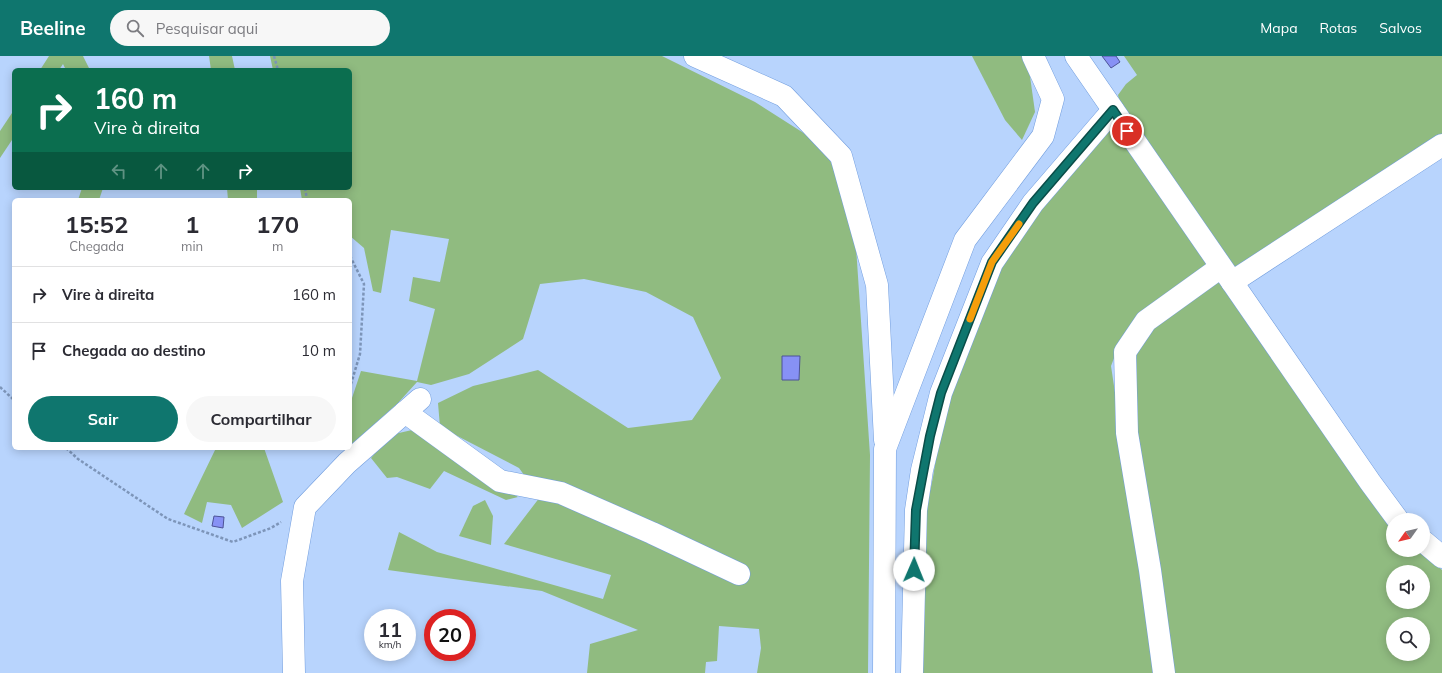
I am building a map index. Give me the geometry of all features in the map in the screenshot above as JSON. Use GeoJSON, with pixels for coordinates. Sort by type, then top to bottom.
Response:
{"type":"FeatureCollection","features":[{"type":"Feature","properties":{"kind":"street"},"geometry":{"type":"LineString","coordinates":[[695,56],[784,96],[841,156],[877,285],[885,449],[884,673]]}},
{"type":"Feature","properties":{"kind":"street"},"geometry":{"type":"LineString","coordinates":[[885,449],[964,240],[1043,136],[1053,99],[1033,56]]}},
{"type":"Feature","properties":{"kind":"street"},"geometry":{"type":"LineString","coordinates":[[1076,56],[1393,513]]}},
{"type":"Feature","properties":{"kind":"street"},"geometry":{"type":"LineString","coordinates":[[912,673],[916,510],[925,457],[941,393],[992,262],[1033,203],[1113,110]]}},
{"type":"Feature","properties":{"kind":"street"},"geometry":{"type":"LineString","coordinates":[[1164,673],[1150,570],[1127,433],[1125,352],[1146,321],[1227,275],[1442,145]]}},
{"type":"Feature","properties":{"kind":"street"},"geometry":{"type":"LineString","coordinates":[[294,673],[292,580],[305,507],[347,463],[412,406],[500,481],[561,493],[740,574]]}},
{"type":"Feature","properties":{"kind":"street"},"geometry":{"type":"LineString","coordinates":[[1430,547],[1442,557]]}},
{"type":"Feature","properties":{"kind":"path"},"geometry":{"type":"LineString","coordinates":[[274,56],[277,68]]}},
{"type":"Feature","properties":{"kind":"path"},"geometry":{"type":"LineString","coordinates":[[352,260],[364,284],[360,354],[352,380]]}},
{"type":"Feature","properties":{"kind":"path"},"geometry":{"type":"LineString","coordinates":[[0,387],[12,398]]}},
{"type":"Feature","properties":{"kind":"path"},"geometry":{"type":"LineString","coordinates":[[68,450],[78,459],[168,519],[233,542],[271,528],[305,507]]}},
{"type":"Feature","properties":{"kind":"green space"},"geometry":{"type":"Polygon","coordinates":[[[49,56],[83,56],[89,68],[65,68],[63,64],[60,68],[41,68],[49,56]]]}},
{"type":"Feature","properties":{"kind":"green space"},"geometry":{"type":"Polygon","coordinates":[[[209,56],[232,56],[235,68],[211,68],[209,56]]]}},
{"type":"Feature","properties":{"kind":"green space"},"geometry":{"type":"Polygon","coordinates":[[[270,56],[662,56],[755,102],[824,146],[854,217],[870,455],[868,673],[757,673],[761,648],[759,629],[719,626],[717,661],[706,662],[705,673],[587,673],[590,644],[638,630],[542,591],[388,570],[399,532],[437,552],[603,599],[611,575],[504,544],[540,497],[519,468],[440,427],[438,403],[473,386],[538,370],[628,428],[692,420],[721,378],[693,317],[646,292],[584,279],[540,284],[523,339],[469,374],[431,385],[417,382],[398,403],[352,444],[352,398],[361,371],[417,381],[435,309],[409,301],[413,277],[440,282],[449,239],[391,230],[381,293],[373,291],[364,248],[352,238],[352,198],[302,198],[300,190],[352,190],[352,68],[273,68],[270,56]]]}},
{"type":"Feature","properties":{"kind":"green space"},"geometry":{"type":"Polygon","coordinates":[[[972,56],[1024,56],[1028,62],[1035,112],[1022,140],[1005,120],[972,56]]]}},
{"type":"Feature","properties":{"kind":"green space"},"geometry":{"type":"Polygon","coordinates":[[[1124,56],[1442,56],[1442,139],[1238,276],[1121,109],[1118,95],[1126,84],[1137,75],[1124,56]]]}},
{"type":"Feature","properties":{"kind":"green space"},"geometry":{"type":"Polygon","coordinates":[[[12,113],[12,140],[0,158],[0,131],[12,113]]]}},
{"type":"Feature","properties":{"kind":"green space"},"geometry":{"type":"Polygon","coordinates":[[[1110,120],[1217,266],[1119,345],[1111,366],[1123,446],[1162,673],[916,673],[923,526],[943,415],[1007,242],[1110,120]]]}},
{"type":"Feature","properties":{"kind":"green space"},"geometry":{"type":"Polygon","coordinates":[[[81,190],[102,190],[100,198],[79,198],[81,190]]]}},
{"type":"Feature","properties":{"kind":"green space"},"geometry":{"type":"Polygon","coordinates":[[[227,190],[257,190],[257,198],[228,198],[227,190]]]}},
{"type":"Feature","properties":{"kind":"green space"},"geometry":{"type":"Polygon","coordinates":[[[1218,278],[1386,515],[1386,557],[1428,557],[1442,570],[1442,673],[1171,673],[1130,382],[1141,338],[1218,278]]]}},
{"type":"Feature","properties":{"kind":"green space"},"geometry":{"type":"Polygon","coordinates":[[[421,428],[457,459],[518,497],[506,500],[444,471],[430,489],[397,477],[387,478],[371,458],[390,435],[421,428]]]}},
{"type":"Feature","properties":{"kind":"green space"},"geometry":{"type":"Polygon","coordinates":[[[215,450],[265,450],[283,502],[242,528],[231,505],[207,502],[202,523],[184,514],[215,450]]]}},
{"type":"Feature","properties":{"kind":"green space"},"geometry":{"type":"Polygon","coordinates":[[[485,500],[493,516],[491,545],[459,536],[473,506],[485,500]]]}},
{"type":"Feature","properties":{"kind":"building"},"geometry":{"type":"Polygon","coordinates":[[[1102,56],[1116,56],[1120,62],[1111,68],[1102,56]]]}},
{"type":"Feature","properties":{"kind":"building"},"geometry":{"type":"Polygon","coordinates":[[[782,356],[800,356],[799,380],[782,380],[782,356]]]}},
{"type":"Feature","properties":{"kind":"building"},"geometry":{"type":"Polygon","coordinates":[[[214,516],[224,517],[223,528],[212,526],[214,516]]]}},
{"type":"Feature","properties":{"kind":"slow traffic"},"geometry":{"type":"LineString","coordinates":[[970,319],[992,262],[1019,224]]}},
{"type":"Feature","properties":{"kind":"route"},"geometry":{"type":"LineString","coordinates":[[914,570],[916,510],[922,470],[930,436],[941,393],[992,262],[1033,203],[1113,110],[1127,131]]}}]}
